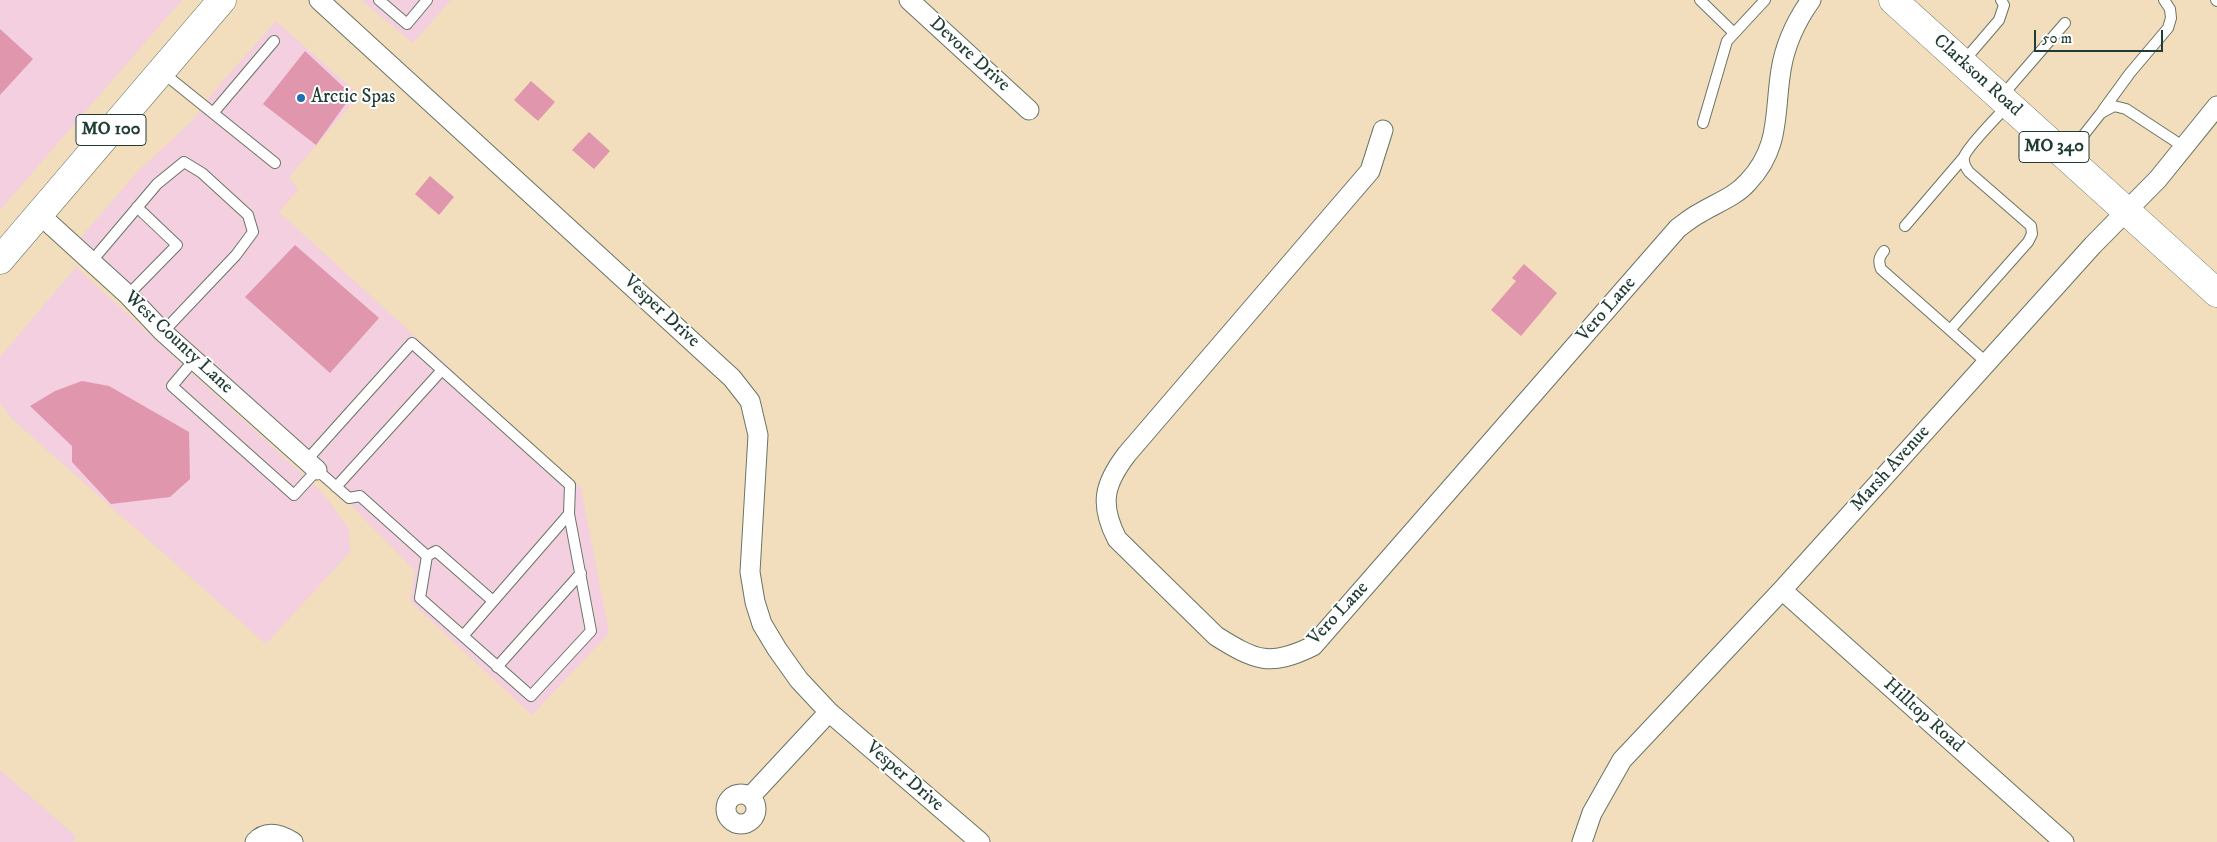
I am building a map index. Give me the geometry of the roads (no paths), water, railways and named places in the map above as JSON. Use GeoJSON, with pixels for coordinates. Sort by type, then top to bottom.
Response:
{"type":"FeatureCollection","features":[{"type":"Feature","properties":{"kind":"main road","name":"MO 100"},"geometry":{"type":"LineString","coordinates":[[0,260],[222,0]]}},
{"type":"Feature","properties":{"kind":"main road","name":"Clarkson Road"},"geometry":{"type":"LineString","coordinates":[[1893,0],[2217,293]]}},
{"type":"Feature","properties":{"kind":"street","name":"Vesper Drive"},"geometry":{"type":"LineString","coordinates":[[319,0],[732,378],[750,401],[758,434],[750,572],[755,602],[762,624],[799,680],[829,712],[980,842]]}},
{"type":"Feature","properties":{"kind":"street","name":"Devore Drive"},"geometry":{"type":"LineString","coordinates":[[909,0],[1029,110]]}},
{"type":"Feature","properties":{"kind":"street","name":"Vero Lane"},"geometry":{"type":"LineString","coordinates":[[1383,130],[1370,171],[1127,454],[1113,473],[1106,495],[1110,526],[1117,539],[1216,636],[1256,657],[1276,660],[1294,655],[1313,646],[1678,228],[1700,213],[1720,203],[1747,183],[1759,168],[1771,145],[1776,129],[1781,70],[1792,33],[1811,0]]}},
{"type":"Feature","properties":{"kind":"street","name":"Marsh Avenue"},"geometry":{"type":"LineString","coordinates":[[1582,842],[1592,813],[1622,760],[1782,590],[2125,211],[2158,179],[2217,106]]}},
{"type":"Feature","properties":{"kind":"street","name":"West County Lane"},"geometry":{"type":"LineString","coordinates":[[39,214],[128,296],[163,332],[312,465]]}},
{"type":"Feature","properties":{"kind":"street","name":"Hilltop Road"},"geometry":{"type":"LineString","coordinates":[[1782,590],[2064,842]]}},
{"type":"Feature","properties":{"kind":"street"},"geometry":{"type":"LineString","coordinates":[[750,797],[829,712]]}},
{"type":"Feature","properties":{"kind":"street"},"geometry":{"type":"LineString","coordinates":[[255,842],[266,834],[285,838]]}},
{"type":"Feature","properties":{"kind":"lane"},"geometry":{"type":"LineString","coordinates":[[379,0],[407,24],[427,0]]}},
{"type":"Feature","properties":{"kind":"lane"},"geometry":{"type":"LineString","coordinates":[[1700,0],[1734,33]]}},
{"type":"Feature","properties":{"kind":"lane"},"geometry":{"type":"LineString","coordinates":[[1703,123],[1726,42],[1765,0]]}},
{"type":"Feature","properties":{"kind":"lane"},"geometry":{"type":"LineString","coordinates":[[1962,63],[1999,20],[2004,5],[2001,0]]}},
{"type":"Feature","properties":{"kind":"lane"},"geometry":{"type":"LineString","coordinates":[[2066,157],[2130,73],[2168,28],[2171,18],[2170,9],[2164,0]]}},
{"type":"Feature","properties":{"kind":"lane"},"geometry":{"type":"LineString","coordinates":[[1905,226],[1964,157],[2004,101],[2065,23]]}},
{"type":"Feature","properties":{"kind":"lane"},"geometry":{"type":"LineString","coordinates":[[213,113],[274,41]]}},
{"type":"Feature","properties":{"kind":"lane"},"geometry":{"type":"LineString","coordinates":[[161,71],[275,163]]}},
{"type":"Feature","properties":{"kind":"lane"},"geometry":{"type":"LineString","coordinates":[[2101,113],[2114,106],[2126,109],[2184,147]]}},
{"type":"Feature","properties":{"kind":"lane"},"geometry":{"type":"LineString","coordinates":[[1950,330],[2028,242],[2032,234],[2031,226],[1969,172],[1964,165],[1964,157]]}},
{"type":"Feature","properties":{"kind":"lane"},"geometry":{"type":"LineString","coordinates":[[91,262],[157,184],[184,162],[202,173],[248,215],[253,232],[236,255],[163,332]]}},
{"type":"Feature","properties":{"kind":"lane"},"geometry":{"type":"LineString","coordinates":[[128,296],[177,244],[137,208]]}},
{"type":"Feature","properties":{"kind":"lane"},"geometry":{"type":"LineString","coordinates":[[1884,251],[1878,262],[1881,269],[1987,363]]}},
{"type":"Feature","properties":{"kind":"lane"},"geometry":{"type":"LineString","coordinates":[[194,360],[172,386],[294,495],[312,465],[412,343],[570,485],[570,514],[591,631],[531,696],[420,598],[426,556]]}},
{"type":"Feature","properties":{"kind":"lane"},"geometry":{"type":"LineString","coordinates":[[336,487],[442,370]]}},
{"type":"Feature","properties":{"kind":"lane"},"geometry":{"type":"LineString","coordinates":[[312,465],[349,498],[360,496],[426,556]]}},
{"type":"Feature","properties":{"kind":"lane"},"geometry":{"type":"LineString","coordinates":[[463,636],[570,514]]}},
{"type":"Feature","properties":{"kind":"lane"},"geometry":{"type":"LineString","coordinates":[[426,556],[436,551],[493,601]]}},
{"type":"Feature","properties":{"kind":"lane"},"geometry":{"type":"LineString","coordinates":[[497,667],[581,573]]}},
{"type":"Feature","properties":{"kind":"place","name":"Arctic Spas"},"geometry":{"type":"Point","coordinates":[301,98]}}]}
